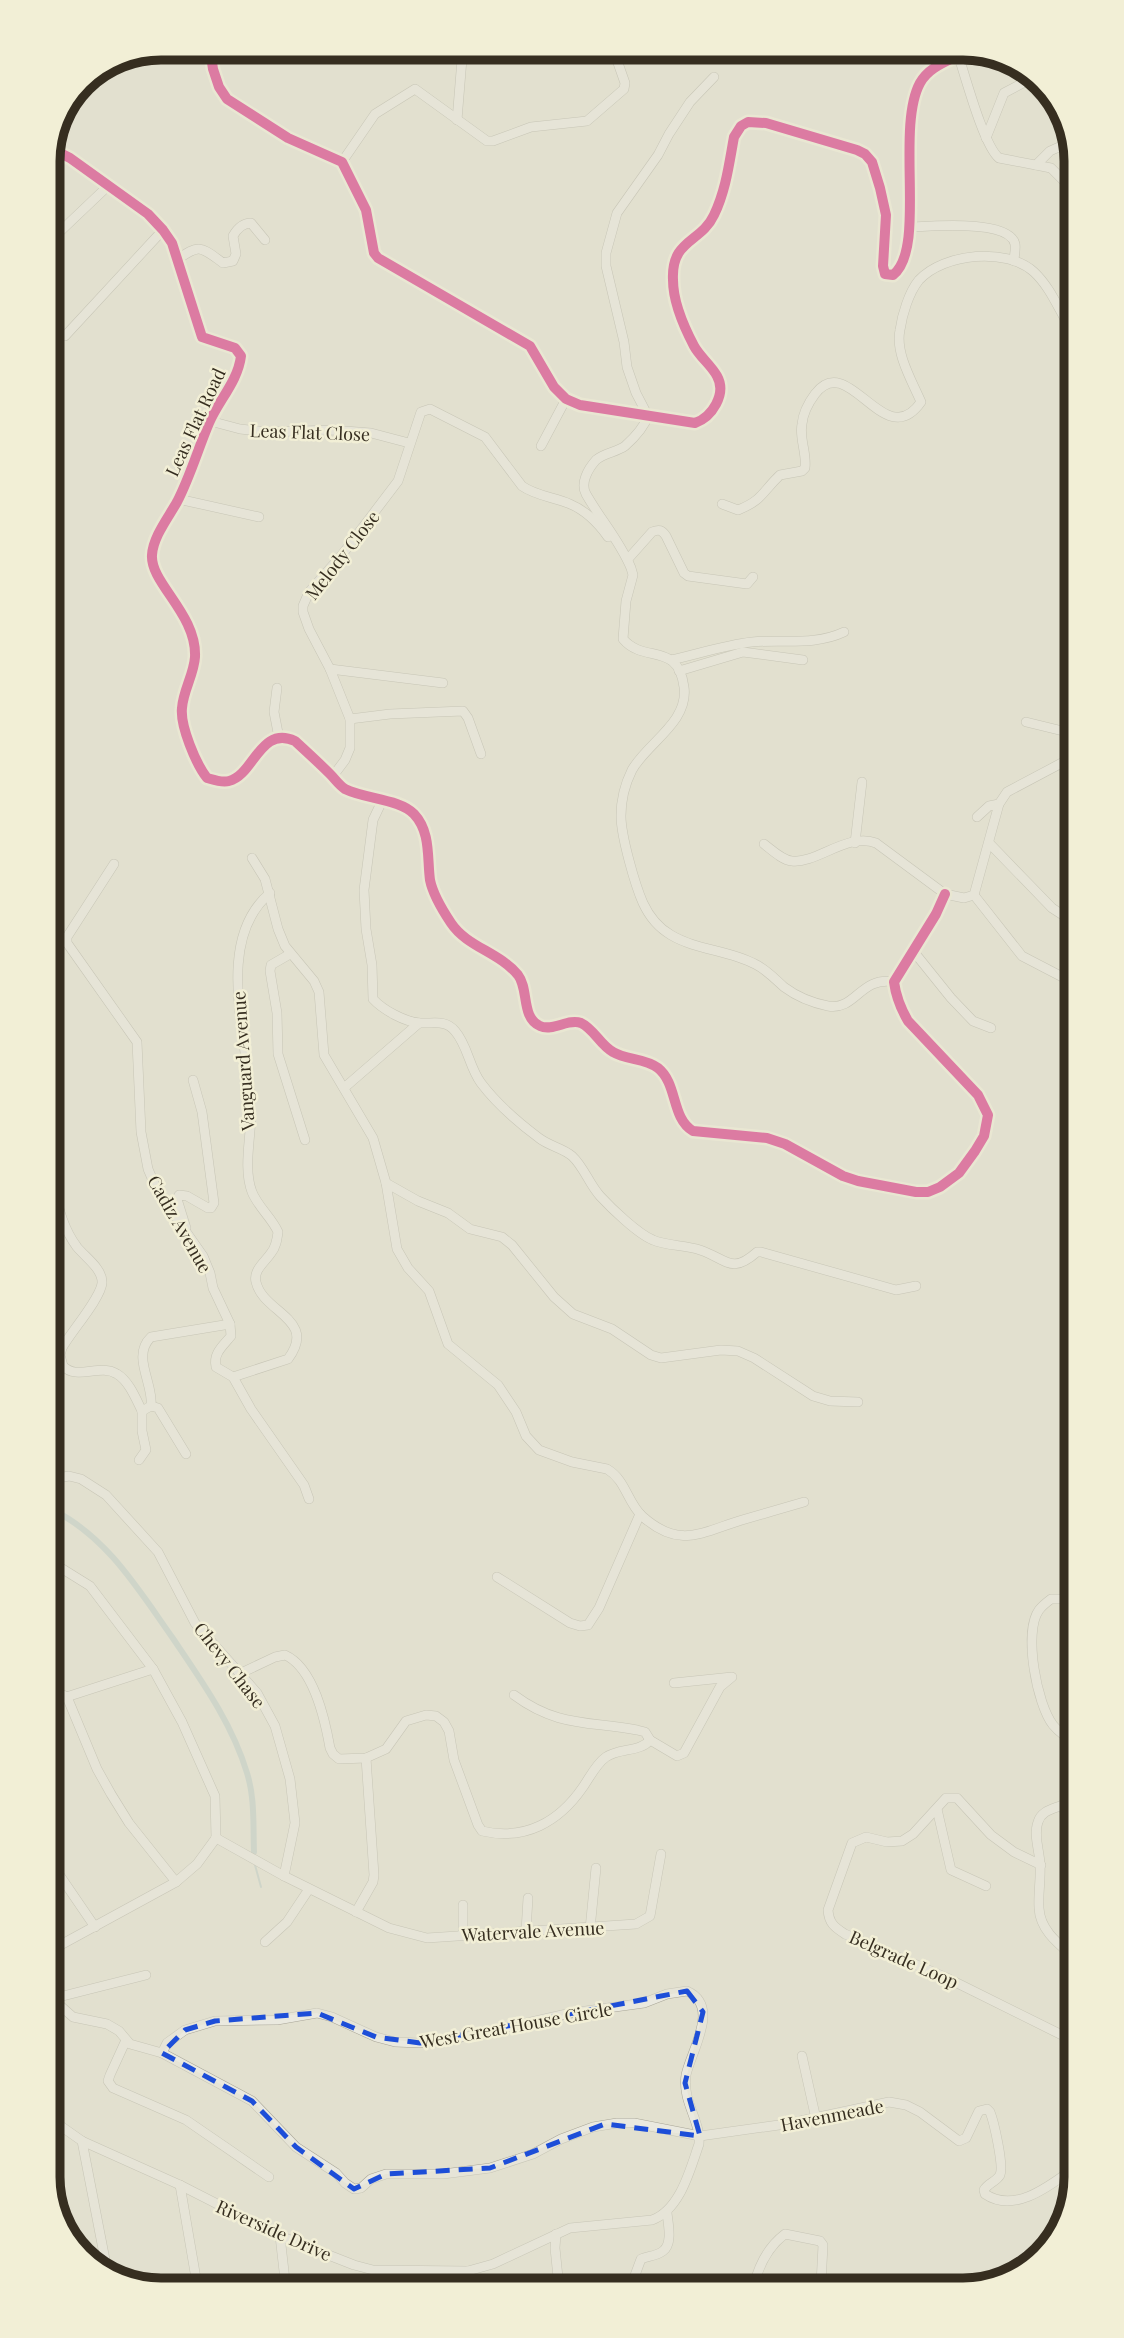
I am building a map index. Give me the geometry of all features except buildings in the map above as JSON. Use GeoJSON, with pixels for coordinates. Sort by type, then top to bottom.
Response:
{"type":"FeatureCollection","features":[{"type":"Feature","properties":{"kind":"street"},"geometry":{"type":"LineString","coordinates":[[212,60],[219,87],[228,99],[288,138],[342,162],[366,210],[374,253],[378,258],[530,346],[554,387],[566,399],[580,405],[695,423],[711,415],[720,386],[718,377],[695,348],[681,316],[673,281],[676,258],[681,247],[702,232],[713,219],[729,171],[734,137],[741,126],[748,122],[766,123],[857,150],[869,157],[880,187],[886,215],[883,266],[885,274],[893,275],[899,270],[911,227],[908,145],[914,99],[920,82],[930,70],[944,60]]}},
{"type":"Feature","properties":{"kind":"street"},"geometry":{"type":"LineString","coordinates":[[457,120],[462,60]]}},
{"type":"Feature","properties":{"kind":"street"},"geometry":{"type":"LineString","coordinates":[[342,162],[375,114],[407,92],[419,90],[487,141],[531,127],[587,121],[624,89],[620,60]]}},
{"type":"Feature","properties":{"kind":"street"},"geometry":{"type":"LineString","coordinates":[[960,60],[986,138],[995,154],[999,158],[1051,168],[1064,181]]}},
{"type":"Feature","properties":{"kind":"street"},"geometry":{"type":"LineString","coordinates":[[714,77],[690,102],[658,155],[617,213],[606,253],[606,266],[624,342],[627,367],[648,416],[645,425],[624,446],[597,460],[585,476],[583,485],[585,493],[628,559],[633,575],[626,601],[623,639],[629,647],[639,652],[665,656],[671,660],[679,671],[684,687],[684,701],[673,723],[633,769],[624,795],[621,818],[643,903],[667,933],[680,940],[752,962],[786,988],[824,1005],[842,1006],[872,983],[883,980],[894,982]]}},
{"type":"Feature","properties":{"kind":"street"},"geometry":{"type":"LineString","coordinates":[[986,138],[1004,93],[1026,81]]}},
{"type":"Feature","properties":{"kind":"street"},"geometry":{"type":"LineString","coordinates":[[1036,165],[1050,150],[1063,145]]}},
{"type":"Feature","properties":{"kind":"street","name":"Leas Flat Road"},"geometry":{"type":"LineString","coordinates":[[60,153],[148,214],[163,230],[172,243],[202,337],[235,348],[241,356],[240,366],[210,421],[178,499],[154,544],[151,557],[154,568],[192,633],[195,659],[182,707],[182,718],[207,778],[229,781],[238,776],[266,744],[279,738]]}},
{"type":"Feature","properties":{"kind":"street"},"geometry":{"type":"LineString","coordinates":[[60,232],[109,185]]}},
{"type":"Feature","properties":{"kind":"street"},"geometry":{"type":"LineString","coordinates":[[177,260],[197,247],[223,263],[233,261],[236,254],[233,236],[247,223],[251,223],[265,240]]}},
{"type":"Feature","properties":{"kind":"street"},"geometry":{"type":"LineString","coordinates":[[911,227],[959,225],[986,227],[1003,232],[1015,243],[1014,261]]}},
{"type":"Feature","properties":{"kind":"street"},"geometry":{"type":"LineString","coordinates":[[65,336],[163,230]]}},
{"type":"Feature","properties":{"kind":"street"},"geometry":{"type":"LineString","coordinates":[[722,504],[738,510],[754,504],[780,475],[805,468],[801,426],[812,398],[820,388],[833,383],[848,386],[886,415],[900,419],[912,414],[921,402],[900,347],[899,332],[908,303],[919,281],[939,267],[965,257],[995,256],[1014,261],[1033,271],[1050,292],[1064,317]]}},
{"type":"Feature","properties":{"kind":"street"},"geometry":{"type":"LineString","coordinates":[[541,446],[566,399]]}},
{"type":"Feature","properties":{"kind":"street","name":"Melody Close"},"geometry":{"type":"LineString","coordinates":[[333,776],[350,748],[351,719],[330,669],[309,629],[303,606],[309,592],[341,556],[398,481],[421,412],[430,409],[485,437],[522,486],[530,492],[583,510],[619,548]]}},
{"type":"Feature","properties":{"kind":"street","name":"Leas Flat Close"},"geometry":{"type":"LineString","coordinates":[[210,421],[240,429],[268,432],[332,430],[371,433],[409,443]]}},
{"type":"Feature","properties":{"kind":"street"},"geometry":{"type":"LineString","coordinates":[[178,499],[258,517]]}},
{"type":"Feature","properties":{"kind":"street"},"geometry":{"type":"LineString","coordinates":[[628,559],[652,531],[657,530],[666,536],[688,576],[747,584],[753,577]]}},
{"type":"Feature","properties":{"kind":"street"},"geometry":{"type":"LineString","coordinates":[[671,660],[752,642],[800,643],[829,639],[844,632]]}},
{"type":"Feature","properties":{"kind":"street"},"geometry":{"type":"LineString","coordinates":[[679,671],[743,652],[803,660]]}},
{"type":"Feature","properties":{"kind":"street"},"geometry":{"type":"LineString","coordinates":[[330,669],[443,682]]}},
{"type":"Feature","properties":{"kind":"street"},"geometry":{"type":"LineString","coordinates":[[277,688],[274,712],[279,738],[295,741],[343,788],[403,806],[415,814],[429,847],[430,882],[440,905],[462,937],[495,955],[515,972],[525,988],[529,1016],[540,1026],[549,1028],[572,1022],[581,1023],[613,1052],[655,1065],[668,1081],[685,1126],[693,1131],[767,1138],[785,1144],[843,1176],[858,1181],[928,1192],[959,1173],[984,1136],[988,1115],[978,1095],[908,1021],[900,1008],[894,982],[914,952],[945,894]]}},
{"type":"Feature","properties":{"kind":"street"},"geometry":{"type":"LineString","coordinates":[[351,719],[390,713],[463,711],[481,754]]}},
{"type":"Feature","properties":{"kind":"street"},"geometry":{"type":"LineString","coordinates":[[1026,722],[1064,731]]}},
{"type":"Feature","properties":{"kind":"street"},"geometry":{"type":"LineString","coordinates":[[974,895],[999,804],[1007,792],[1064,762]]}},
{"type":"Feature","properties":{"kind":"street"},"geometry":{"type":"LineString","coordinates":[[855,843],[862,782]]}},
{"type":"Feature","properties":{"kind":"street"},"geometry":{"type":"LineString","coordinates":[[382,801],[373,820],[364,890],[373,999],[378,1004],[419,1023],[443,1022],[454,1029],[463,1042],[471,1068],[481,1083],[541,1140],[571,1156],[599,1195],[635,1228],[653,1240],[701,1250],[737,1265],[745,1262],[757,1251],[896,1290],[916,1286]]}},
{"type":"Feature","properties":{"kind":"street"},"geometry":{"type":"LineString","coordinates":[[977,817],[989,806],[999,804]]}},
{"type":"Feature","properties":{"kind":"street"},"geometry":{"type":"LineString","coordinates":[[764,844],[792,861],[806,860],[839,845],[869,840],[945,894],[964,898],[974,895]]}},
{"type":"Feature","properties":{"kind":"street"},"geometry":{"type":"LineString","coordinates":[[989,843],[1037,895],[1064,916]]}},
{"type":"Feature","properties":{"kind":"street"},"geometry":{"type":"LineString","coordinates":[[251,858],[265,879],[278,929],[290,954],[314,981],[319,992],[324,1055],[373,1138],[386,1183],[397,1249],[408,1268],[429,1291],[448,1344],[498,1385],[516,1412],[526,1436],[539,1450],[554,1457],[614,1473],[625,1486],[640,1514],[670,1532],[690,1536],[702,1535],[804,1502]]}},
{"type":"Feature","properties":{"kind":"street","name":"Cadiz Avenue"},"geometry":{"type":"LineString","coordinates":[[114,864],[67,937],[67,943],[137,1042],[145,1161],[158,1190],[202,1256],[230,1324]]}},
{"type":"Feature","properties":{"kind":"street","name":"Vanguard Avenue"},"geometry":{"type":"LineString","coordinates":[[233,1377],[288,1359],[297,1344],[295,1329],[266,1299],[256,1282],[256,1274],[272,1253],[278,1232],[253,1194],[250,1181],[251,1111],[237,988],[246,923],[270,893]]}},
{"type":"Feature","properties":{"kind":"street"},"geometry":{"type":"LineString","coordinates":[[974,895],[1021,956],[1064,978]]}},
{"type":"Feature","properties":{"kind":"street"},"geometry":{"type":"LineString","coordinates":[[914,952],[973,1021],[991,1028]]}},
{"type":"Feature","properties":{"kind":"street"},"geometry":{"type":"LineString","coordinates":[[290,954],[271,965],[270,971],[277,1013],[278,1054],[305,1140]]}},
{"type":"Feature","properties":{"kind":"street"},"geometry":{"type":"LineString","coordinates":[[344,1088],[419,1023]]}},
{"type":"Feature","properties":{"kind":"street"},"geometry":{"type":"LineString","coordinates":[[189,1237],[177,1199],[179,1195],[187,1196],[208,1208],[214,1203],[202,1112],[194,1080]]}},
{"type":"Feature","properties":{"kind":"street"},"geometry":{"type":"LineString","coordinates":[[386,1183],[418,1201],[449,1213],[470,1229],[502,1237],[512,1245],[554,1297],[573,1314],[612,1329],[651,1355],[661,1358],[721,1350],[738,1351],[754,1358],[813,1396],[830,1401],[858,1402]]}},
{"type":"Feature","properties":{"kind":"street"},"geometry":{"type":"LineString","coordinates":[[60,1217],[68,1233],[102,1279],[97,1295],[62,1349],[60,1360],[68,1371],[74,1373],[109,1370],[119,1375],[147,1409]]}},
{"type":"Feature","properties":{"kind":"street"},"geometry":{"type":"LineString","coordinates":[[139,1460],[146,1450],[142,1431],[152,1396],[144,1371],[143,1352],[147,1341],[158,1336],[230,1324],[231,1336],[216,1354],[216,1367],[233,1377],[251,1409],[303,1485],[309,1499]]}},
{"type":"Feature","properties":{"kind":"street"},"geometry":{"type":"LineString","coordinates":[[147,1409],[158,1408],[186,1454]]}},
{"type":"Feature","properties":{"kind":"street","name":"Chevy Chase"},"geometry":{"type":"LineString","coordinates":[[60,1478],[69,1476],[81,1479],[106,1494],[158,1552],[195,1623],[257,1693],[275,1726],[290,1779],[295,1823],[284,1876]]}},
{"type":"Feature","properties":{"kind":"street"},"geometry":{"type":"LineString","coordinates":[[497,1577],[570,1623],[588,1625],[599,1608],[640,1514]]}},
{"type":"Feature","properties":{"kind":"street"},"geometry":{"type":"LineString","coordinates":[[60,1567],[90,1586],[153,1669],[182,1723],[215,1796],[216,1838],[197,1864],[176,1882],[60,1945]]}},
{"type":"Feature","properties":{"kind":"street"},"geometry":{"type":"LineString","coordinates":[[1064,1599],[1051,1599],[1039,1610],[1032,1635],[1037,1685],[1052,1724],[1064,1735]]}},
{"type":"Feature","properties":{"kind":"street"},"geometry":{"type":"LineString","coordinates":[[241,1673],[275,1657],[289,1656],[317,1695],[333,1754],[339,1759],[366,1758],[386,1749],[405,1721],[426,1714],[436,1716],[444,1722],[449,1731],[454,1760],[482,1831],[501,1833],[542,1826],[571,1804],[606,1756],[644,1746],[650,1740]]}},
{"type":"Feature","properties":{"kind":"street"},"geometry":{"type":"LineString","coordinates":[[60,1699],[153,1669]]}},
{"type":"Feature","properties":{"kind":"street"},"geometry":{"type":"LineString","coordinates":[[514,1695],[531,1708],[573,1723],[645,1732],[650,1740],[677,1756],[684,1753],[720,1687],[732,1677],[674,1683]]}},
{"type":"Feature","properties":{"kind":"street"},"geometry":{"type":"LineString","coordinates":[[60,1694],[67,1697],[97,1769],[111,1794],[129,1823],[176,1882]]}},
{"type":"Feature","properties":{"kind":"street"},"geometry":{"type":"LineString","coordinates":[[356,1912],[374,1875],[366,1758]]}},
{"type":"Feature","properties":{"kind":"street"},"geometry":{"type":"LineString","coordinates":[[986,1886],[951,1870],[937,1809],[946,1798],[957,1798],[1002,1843],[1041,1866]]}},
{"type":"Feature","properties":{"kind":"street"},"geometry":{"type":"LineString","coordinates":[[1064,1810],[1062,1807],[1043,1813],[1036,1832],[1041,1866],[1039,1910],[1042,1923],[1064,1949]]}},
{"type":"Feature","properties":{"kind":"street","name":"Belgrade Loop"},"geometry":{"type":"LineString","coordinates":[[937,1809],[913,1834],[902,1841],[887,1842],[866,1837],[852,1843],[828,1910],[831,1924],[845,1934],[936,1973],[1064,2036]]}},
{"type":"Feature","properties":{"kind":"street","name":"Watervale Avenue"},"geometry":{"type":"LineString","coordinates":[[216,1838],[284,1876],[389,1928],[427,1938],[636,1924],[650,1916],[661,1854]]}},
{"type":"Feature","properties":{"kind":"street"},"geometry":{"type":"LineString","coordinates":[[590,1929],[596,1868]]}},
{"type":"Feature","properties":{"kind":"street"},"geometry":{"type":"LineString","coordinates":[[60,1876],[95,1927]]}},
{"type":"Feature","properties":{"kind":"street"},"geometry":{"type":"LineString","coordinates":[[265,1942],[287,1922],[309,1889]]}},
{"type":"Feature","properties":{"kind":"street"},"geometry":{"type":"LineString","coordinates":[[526,1931],[528,1898]]}},
{"type":"Feature","properties":{"kind":"street"},"geometry":{"type":"LineString","coordinates":[[463,1906],[463,1934]]}},
{"type":"Feature","properties":{"kind":"street"},"geometry":{"type":"LineString","coordinates":[[60,1999],[146,1975]]}},
{"type":"Feature","properties":{"kind":"street","name":"West Great House Circle"},"geometry":{"type":"LineString","coordinates":[[162,2053],[167,2043],[185,2030],[215,2021],[277,2020],[317,2013],[376,2037],[395,2042],[419,2043],[469,2036],[571,2013],[644,2003],[667,1994],[687,1991],[699,2000],[703,2012],[701,2029],[685,2083],[687,2101],[700,2136]]}},
{"type":"Feature","properties":{"kind":"street"},"geometry":{"type":"LineString","coordinates":[[60,2005],[73,2017],[107,2024],[119,2031],[130,2044],[162,2053]]}},
{"type":"Feature","properties":{"kind":"street"},"geometry":{"type":"LineString","coordinates":[[126,2040],[108,2081],[113,2088],[186,2120],[269,2177]]}},
{"type":"Feature","properties":{"kind":"street","name":"Havenmeade"},"geometry":{"type":"LineString","coordinates":[[162,2053],[252,2101],[296,2147],[336,2173],[354,2189],[386,2174],[454,2174],[490,2168],[525,2157],[577,2133],[605,2124],[625,2122],[700,2136],[816,2119],[882,2102],[900,2104],[920,2112],[959,2141],[966,2138],[979,2111],[987,2109],[992,2115],[1002,2169],[997,2179],[984,2190],[985,2194],[995,2200],[1012,2200],[1041,2191],[1064,2175]]}},
{"type":"Feature","properties":{"kind":"street"},"geometry":{"type":"LineString","coordinates":[[803,2056],[816,2119]]}},
{"type":"Feature","properties":{"kind":"street","name":"Riverside Drive"},"geometry":{"type":"LineString","coordinates":[[60,2126],[82,2141],[180,2185],[280,2236],[354,2265],[380,2271],[468,2271],[493,2264],[580,2225],[652,2220],[667,2213]]}},
{"type":"Feature","properties":{"kind":"street"},"geometry":{"type":"LineString","coordinates":[[634,2278],[641,2259],[660,2253],[666,2247],[667,2213],[678,2197],[693,2163],[700,2136]]}},
{"type":"Feature","properties":{"kind":"street"},"geometry":{"type":"LineString","coordinates":[[82,2141],[106,2263]]}},
{"type":"Feature","properties":{"kind":"street"},"geometry":{"type":"LineString","coordinates":[[180,2185],[196,2278]]}},
{"type":"Feature","properties":{"kind":"street"},"geometry":{"type":"LineString","coordinates":[[556,2234],[558,2278]]}},
{"type":"Feature","properties":{"kind":"street"},"geometry":{"type":"LineString","coordinates":[[757,2278],[764,2259],[775,2242],[785,2234],[820,2241],[824,2245],[821,2278]]}},
{"type":"Feature","properties":{"kind":"street"},"geometry":{"type":"LineString","coordinates":[[280,2236],[284,2278]]}},
{"type":"Feature","properties":{"kind":"street"},"geometry":{"type":"LineString","coordinates":[[380,2271],[380,2278]]}},
{"type":"Feature","properties":{"kind":"street"},"geometry":{"type":"LineString","coordinates":[[468,2271],[469,2278]]}},
{"type":"Feature","properties":{"kind":"highlighted area"},"geometry":{"type":"Polygon","coordinates":[[[687,1991],[703,2012],[685,2083],[700,2136],[605,2124],[490,2168],[386,2174],[354,2189],[296,2147],[252,2101],[162,2053],[185,2030],[215,2021],[317,2013],[376,2037],[420,2043],[687,1991]]]}},
{"type":"Feature","properties":{"kind":"waterway"},"geometry":{"type":"LineString","coordinates":[[60,1514],[90,1534],[120,1566],[215,1702],[241,1755],[250,1783],[254,1852]]}},
{"type":"Feature","properties":{"kind":"waterway"},"geometry":{"type":"LineString","coordinates":[[255,1865],[261,1887]]}},
{"type":"Feature","properties":{"kind":"cycle path"},"geometry":{"type":"LineString","coordinates":[[212,60],[219,87],[227,99],[288,138],[342,162],[366,210],[374,253],[378,258],[530,346],[554,387],[566,399],[580,405],[695,423],[707,416],[716,404],[720,383],[715,372],[694,346],[683,322],[675,296],[674,267],[682,249],[702,231],[714,215],[724,186],[734,137],[741,126],[748,122],[766,123],[865,154],[872,162],[886,215],[883,266],[885,274],[893,275],[903,261],[908,240],[913,103],[920,83],[928,73],[949,60]]}},
{"type":"Feature","properties":{"kind":"cycle path"},"geometry":{"type":"LineString","coordinates":[[60,153],[148,214],[163,230],[172,243],[202,337],[235,348],[241,356],[236,374],[209,423],[182,492],[158,535],[152,555],[158,577],[182,613],[194,641],[195,657],[182,716],[198,764],[207,778],[229,781],[238,777],[265,745],[273,740],[283,738],[295,741],[345,789],[400,805],[414,814],[426,837],[430,880],[442,908],[458,931],[518,975],[530,1017],[534,1022],[545,1027],[581,1023],[613,1052],[658,1068],[669,1083],[681,1118],[693,1131],[767,1138],[785,1144],[843,1176],[916,1192],[928,1192],[940,1187],[959,1173],[984,1136],[988,1115],[978,1095],[908,1021],[899,1003],[894,982],[936,914],[945,894]]}}]}
